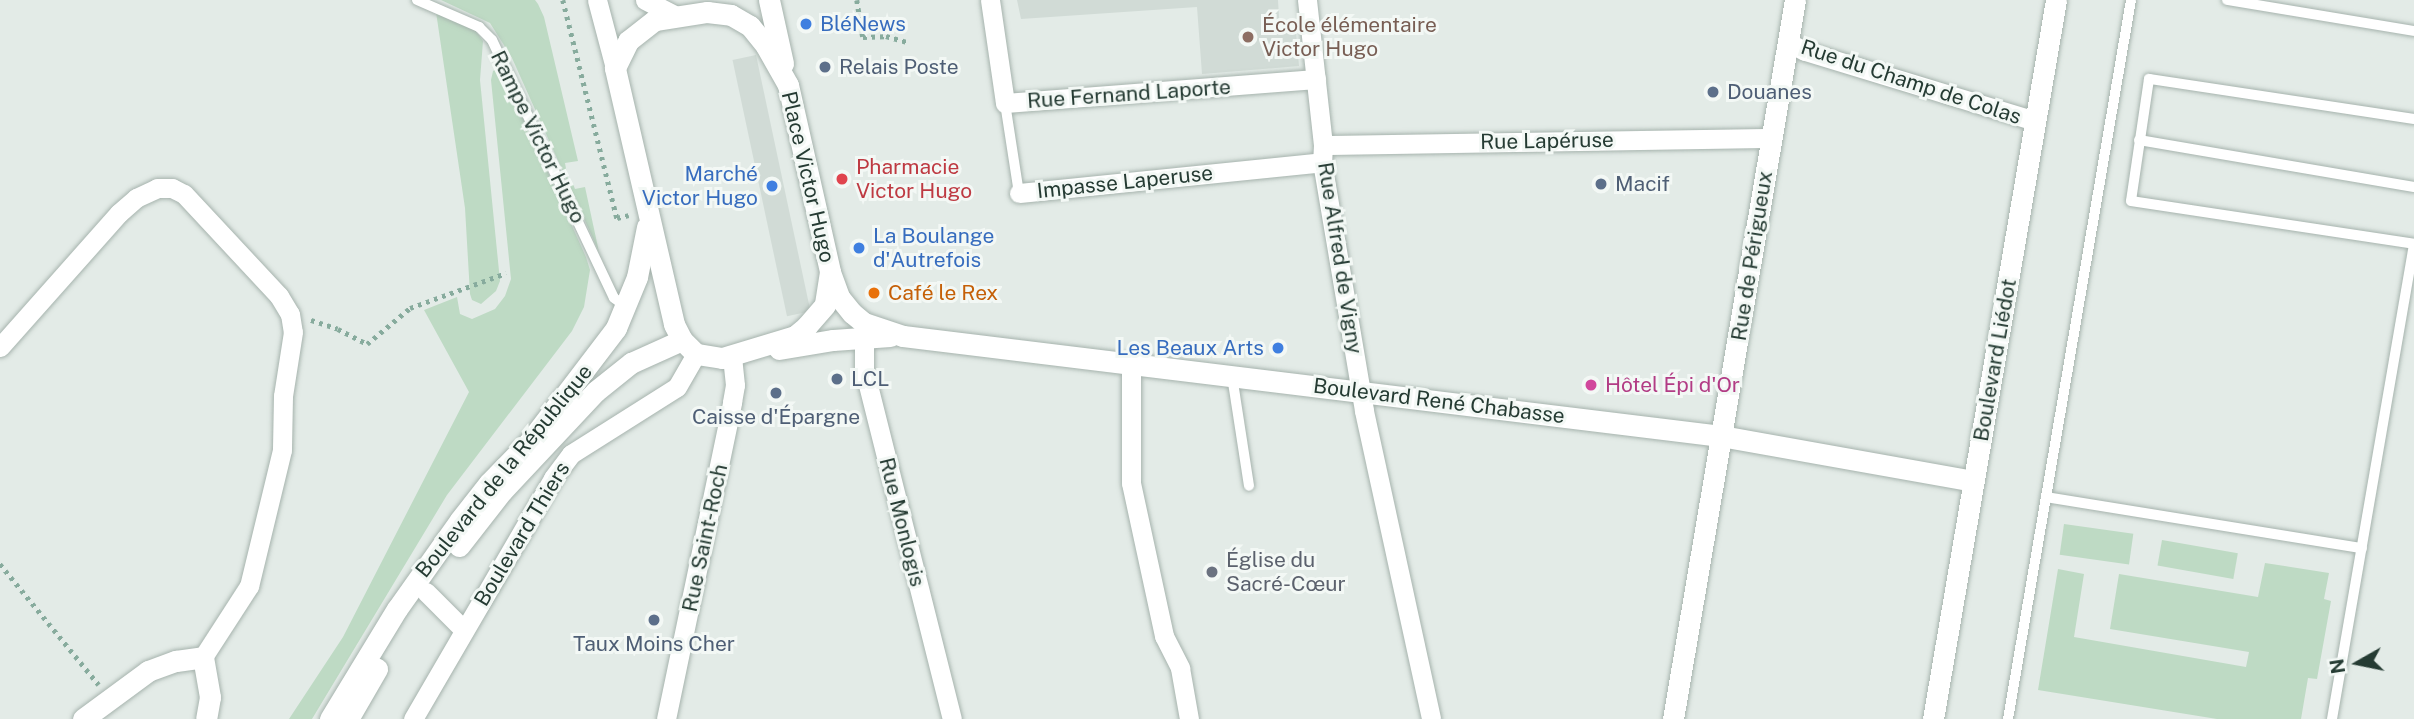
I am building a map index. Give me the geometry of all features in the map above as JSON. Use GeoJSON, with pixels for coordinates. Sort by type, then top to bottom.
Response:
{"type":"FeatureCollection","features":[{"type":"Feature","properties":{"kind":"main road"},"geometry":{"type":"LineString","coordinates":[[769,0],[788,85]]}},
{"type":"Feature","properties":{"kind":"main road","name":"Rue de Périgueux"},"geometry":{"type":"LineString","coordinates":[[1673,719],[1795,0]]}},
{"type":"Feature","properties":{"kind":"main road","name":"Boulevard Liédot"},"geometry":{"type":"LineString","coordinates":[[1933,719],[1973,481],[1991,396],[2056,0]]}},
{"type":"Feature","properties":{"kind":"main road","name":"Place Victor Hugo"},"geometry":{"type":"LineString","coordinates":[[615,68],[623,48],[636,33],[655,20],[712,6],[750,26],[766,46],[788,85],[830,272],[825,305],[795,336],[732,357],[710,359],[689,347]]}},
{"type":"Feature","properties":{"kind":"main road"},"geometry":{"type":"LineString","coordinates":[[615,68],[639,212],[672,315],[689,347]]}},
{"type":"Feature","properties":{"kind":"main road","name":"Boulevard de la République"},"geometry":{"type":"LineString","coordinates":[[330,719],[415,583],[489,483],[530,440],[616,328],[637,277],[639,212]]}},
{"type":"Feature","properties":{"kind":"main road"},"geometry":{"type":"LineString","coordinates":[[830,272],[839,297],[863,331]]}},
{"type":"Feature","properties":{"kind":"main road","name":"Boulevard René Chabasse"},"geometry":{"type":"LineString","coordinates":[[732,357],[863,331],[1721,436],[1973,481]]}},
{"type":"Feature","properties":{"kind":"main road","name":"Boulevard de la République"},"geometry":{"type":"LineString","coordinates":[[348,719],[426,592],[502,491],[596,391],[631,363],[689,347]]}},
{"type":"Feature","properties":{"kind":"main road"},"geometry":{"type":"LineString","coordinates":[[83,719],[148,671],[176,661],[203,657],[210,697],[206,719]]}},
{"type":"Feature","properties":{"kind":"street"},"geometry":{"type":"LineString","coordinates":[[597,0],[615,68]]}},
{"type":"Feature","properties":{"kind":"street"},"geometry":{"type":"LineString","coordinates":[[645,0],[675,15]]}},
{"type":"Feature","properties":{"kind":"street","name":"Rue Fernand Laporte"},"geometry":{"type":"LineString","coordinates":[[989,0],[1005,103],[1316,79]]}},
{"type":"Feature","properties":{"kind":"street","name":"Rue Alfred de Vigny"},"geometry":{"type":"LineString","coordinates":[[1307,0],[1322,154],[1362,391],[1431,719]]}},
{"type":"Feature","properties":{"kind":"street","name":"Rue du Champ de Colas"},"geometry":{"type":"LineString","coordinates":[[1787,42],[1805,51],[2036,121]]}},
{"type":"Feature","properties":{"kind":"street","name":"Rue Lapéruse"},"geometry":{"type":"LineString","coordinates":[[1322,154],[1771,138]]}},
{"type":"Feature","properties":{"kind":"street","name":"Impasse Laperuse"},"geometry":{"type":"LineString","coordinates":[[1019,193],[1322,154]]}},
{"type":"Feature","properties":{"kind":"street"},"geometry":{"type":"LineString","coordinates":[[0,347],[118,213],[136,198],[157,188],[172,188],[184,194],[279,296],[289,314],[293,332],[283,396],[282,450],[249,586],[203,657]]}},
{"type":"Feature","properties":{"kind":"street","name":"Rue Monlogis"},"geometry":{"type":"LineString","coordinates":[[863,331],[864,369],[869,393],[953,719]]}},
{"type":"Feature","properties":{"kind":"street","name":"Boulevard Thiers"},"geometry":{"type":"LineString","coordinates":[[413,719],[553,478],[572,454],[677,387],[689,347]]}},
{"type":"Feature","properties":{"kind":"street","name":"Rue Saint-Roch"},"geometry":{"type":"LineString","coordinates":[[666,719],[734,394],[732,357]]}},
{"type":"Feature","properties":{"kind":"street"},"geometry":{"type":"LineString","coordinates":[[1131,364],[1130,483],[1164,636],[1180,668],[1189,719]]}},
{"type":"Feature","properties":{"kind":"street"},"geometry":{"type":"LineString","coordinates":[[426,592],[464,630]]}},
{"type":"Feature","properties":{"kind":"lane","name":"Rampe Victor Hugo"},"geometry":{"type":"LineString","coordinates":[[417,0],[479,27],[492,40],[614,298],[626,307]]}},
{"type":"Feature","properties":{"kind":"lane"},"geometry":{"type":"LineString","coordinates":[[2008,719],[2131,0]]}},
{"type":"Feature","properties":{"kind":"lane"},"geometry":{"type":"LineString","coordinates":[[2227,0],[2414,31]]}},
{"type":"Feature","properties":{"kind":"lane"},"geometry":{"type":"LineString","coordinates":[[2332,719],[2414,245],[2131,201],[2139,140],[2149,79],[2414,118]]}},
{"type":"Feature","properties":{"kind":"lane","name":"Impasse Laperuse"},"geometry":{"type":"LineString","coordinates":[[1005,103],[1019,193]]}},
{"type":"Feature","properties":{"kind":"lane"},"geometry":{"type":"LineString","coordinates":[[2139,140],[2414,187]]}},
{"type":"Feature","properties":{"kind":"lane"},"geometry":{"type":"LineString","coordinates":[[1232,376],[1249,486]]}},
{"type":"Feature","properties":{"kind":"lane"},"geometry":{"type":"LineString","coordinates":[[2046,497],[2362,548]]}},
{"type":"Feature","properties":{"kind":"path"},"geometry":{"type":"LineString","coordinates":[[563,0],[617,218],[639,212]]}},
{"type":"Feature","properties":{"kind":"path"},"geometry":{"type":"LineString","coordinates":[[857,0],[863,37],[886,36],[910,43]]}},
{"type":"Feature","properties":{"kind":"path"},"geometry":{"type":"LineString","coordinates":[[293,332],[309,320],[338,329],[367,344],[410,308],[506,273]]}},
{"type":"Feature","properties":{"kind":"path"},"geometry":{"type":"LineString","coordinates":[[0,564],[110,700]]}},
{"type":"Feature","properties":{"kind":"shaded area","name":"École élémentaire Victor Hugo"},"geometry":{"type":"Polygon","coordinates":[[[1017,0],[1278,0],[1280,33],[1296,32],[1299,66],[1202,74],[1197,7],[1021,19],[1017,0]]]}},
{"type":"Feature","properties":{"kind":"shaded area","name":"Marché Victor Hugo"},"geometry":{"type":"Polygon","coordinates":[[[756,55],[810,311],[787,316],[733,60],[756,55]]]}},
{"type":"Feature","properties":{"kind":"green space"},"geometry":{"type":"Polygon","coordinates":[[[441,0],[535,0],[538,4],[544,17],[578,161],[565,163],[569,185],[573,184],[575,189],[585,187],[599,252],[512,58],[490,23],[441,0]]]}},
{"type":"Feature","properties":{"kind":"green space"},"geometry":{"type":"Polygon","coordinates":[[[436,12],[475,30],[483,41],[480,80],[500,281],[496,291],[481,304],[472,300],[470,294],[465,208],[436,12]]]}},
{"type":"Feature","properties":{"kind":"green space"},"geometry":{"type":"Polygon","coordinates":[[[500,66],[586,257],[590,270],[584,307],[572,331],[447,495],[312,719],[289,719],[343,637],[469,392],[424,310],[457,297],[460,314],[472,319],[495,309],[505,296],[511,279],[491,80],[493,71],[500,66]]]}},
{"type":"Feature","properties":{"kind":"green space"},"geometry":{"type":"Polygon","coordinates":[[[2064,524],[2133,534],[2129,564],[2060,555],[2064,524]]]}},
{"type":"Feature","properties":{"kind":"green space"},"geometry":{"type":"Polygon","coordinates":[[[2162,540],[2238,553],[2233,579],[2157,566],[2162,540]]]}},
{"type":"Feature","properties":{"kind":"green space"},"geometry":{"type":"Polygon","coordinates":[[[2265,563],[2329,573],[2324,599],[2331,601],[2317,679],[2308,678],[2301,719],[2217,719],[2038,690],[2058,569],[2084,574],[2074,637],[2246,667],[2249,652],[2110,629],[2119,574],[2258,597],[2265,563]]]}},
{"type":"Feature","properties":{"kind":"place","name":"BléNews"},"geometry":{"type":"Point","coordinates":[806,24]}},
{"type":"Feature","properties":{"kind":"place","name":"École élémentaire Victor Hugo"},"geometry":{"type":"Point","coordinates":[1248,37]}},
{"type":"Feature","properties":{"kind":"place","name":"Relais Poste"},"geometry":{"type":"Point","coordinates":[825,67]}},
{"type":"Feature","properties":{"kind":"place","name":"Douanes"},"geometry":{"type":"Point","coordinates":[1713,92]}},
{"type":"Feature","properties":{"kind":"place","name":"Pharmacie Victor Hugo"},"geometry":{"type":"Point","coordinates":[842,179]}},
{"type":"Feature","properties":{"kind":"place","name":"Macif"},"geometry":{"type":"Point","coordinates":[1601,184]}},
{"type":"Feature","properties":{"kind":"place","name":"Marché Victor Hugo"},"geometry":{"type":"Point","coordinates":[772,186]}},
{"type":"Feature","properties":{"kind":"place","name":"La Boulange d'Autrefois"},"geometry":{"type":"Point","coordinates":[859,248]}},
{"type":"Feature","properties":{"kind":"place","name":"Café le Rex"},"geometry":{"type":"Point","coordinates":[874,293]}},
{"type":"Feature","properties":{"kind":"place","name":"Les Beaux Arts"},"geometry":{"type":"Point","coordinates":[1278,348]}},
{"type":"Feature","properties":{"kind":"place","name":"LCL"},"geometry":{"type":"Point","coordinates":[837,379]}},
{"type":"Feature","properties":{"kind":"place","name":"Hôtel Épi d'Or"},"geometry":{"type":"Point","coordinates":[1591,385]}},
{"type":"Feature","properties":{"kind":"place","name":"Caisse d'Épargne"},"geometry":{"type":"Point","coordinates":[776,393]}},
{"type":"Feature","properties":{"kind":"place","name":"Église du Sacré-Cœur"},"geometry":{"type":"Point","coordinates":[1212,572]}},
{"type":"Feature","properties":{"kind":"place","name":"Taux Moins Cher"},"geometry":{"type":"Point","coordinates":[654,620]}}]}
